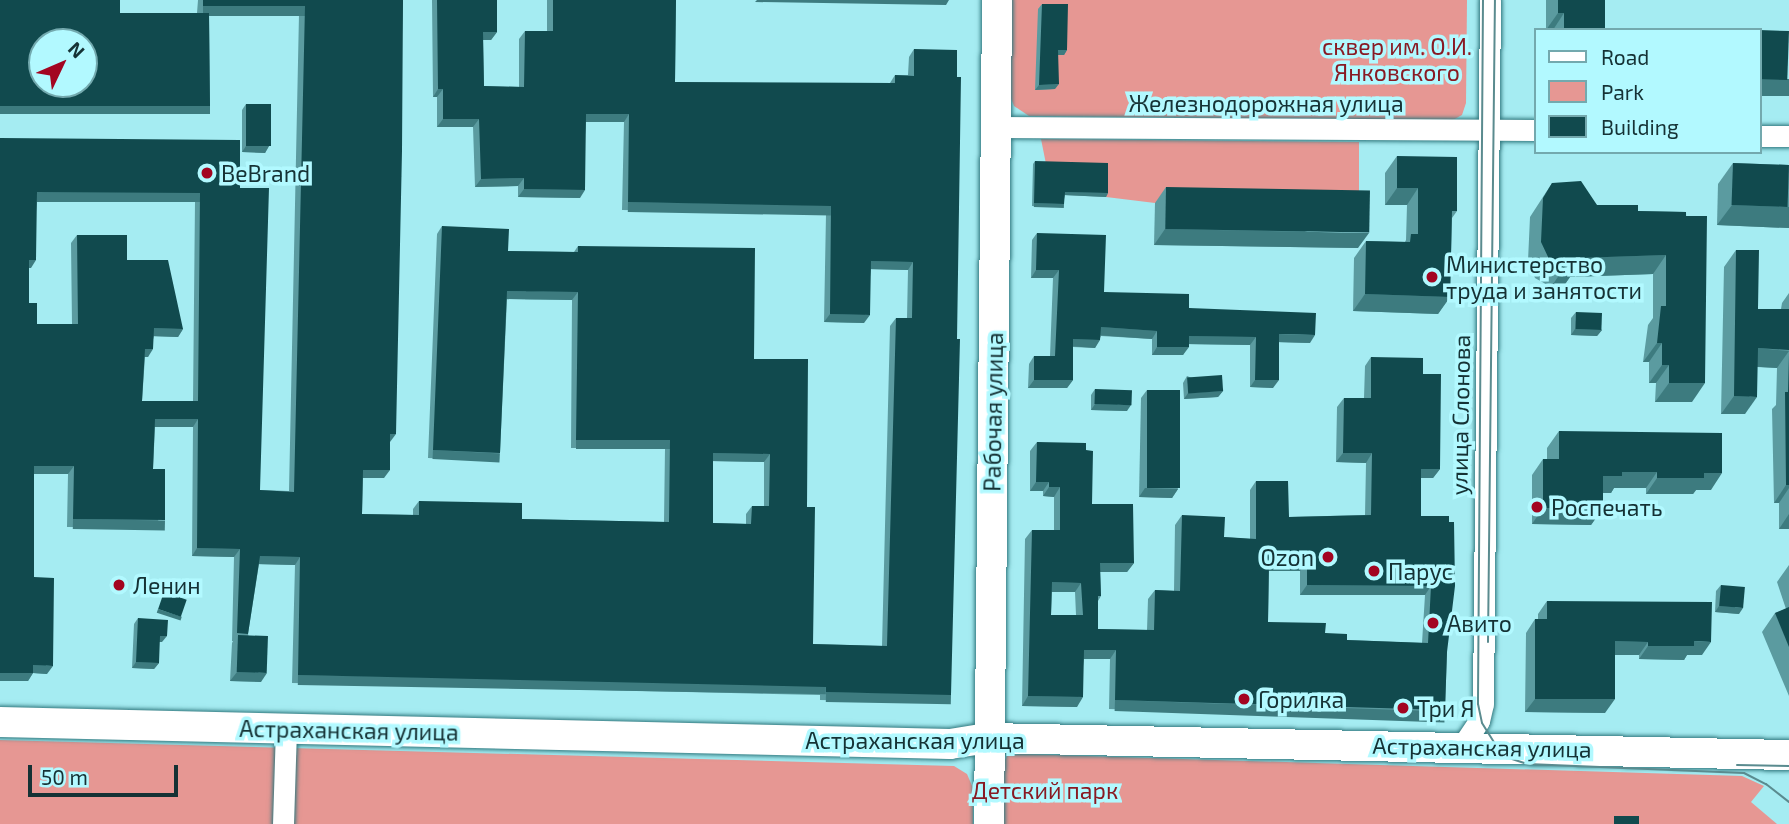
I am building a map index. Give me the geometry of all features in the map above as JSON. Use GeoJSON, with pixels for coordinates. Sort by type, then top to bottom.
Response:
{"type":"FeatureCollection","features":[{"type":"Feature","properties":{"kind":"main road","name":"Рабочая улица"},"geometry":{"type":"LineString","coordinates":[[989,824],[997,0]]}},
{"type":"Feature","properties":{"kind":"main road","name":"Астраханская улица"},"geometry":{"type":"LineString","coordinates":[[0,722],[950,744],[989,738],[1462,746],[1786,760]]}},
{"type":"Feature","properties":{"kind":"street","name":"улица Слонова"},"geometry":{"type":"LineString","coordinates":[[1462,746],[1479,721],[1483,704],[1490,0]]}},
{"type":"Feature","properties":{"kind":"street","name":"Железнодорожная улица"},"geometry":{"type":"LineString","coordinates":[[996,127],[1534,130]]}},
{"type":"Feature","properties":{"kind":"street"},"geometry":{"type":"LineString","coordinates":[[1761,136],[1789,136]]}},
{"type":"Feature","properties":{"kind":"street","name":"улица Слонова"},"geometry":{"type":"LineString","coordinates":[[1483,704],[1493,734],[1503,747]]}},
{"type":"Feature","properties":{"kind":"street"},"geometry":{"type":"LineString","coordinates":[[283,824],[286,728]]}},
{"type":"Feature","properties":{"kind":"green space","name":"сквер им. О.И. Янковского"},"geometry":{"type":"Polygon","coordinates":[[[1011,0],[1467,0],[1466,103],[1462,115],[1453,120],[1029,116],[1014,106],[1010,96],[1011,0]]]}},
{"type":"Feature","properties":{"kind":"green space"},"geometry":{"type":"Polygon","coordinates":[[[1041,139],[1359,142],[1359,207],[1155,203],[1106,197],[1106,166],[1046,164],[1041,139]]]}},
{"type":"Feature","properties":{"kind":"green space"},"geometry":{"type":"Polygon","coordinates":[[[0,740],[954,766],[967,774],[973,788],[973,824],[0,824],[0,740]]]}},
{"type":"Feature","properties":{"kind":"green space","name":"Детский парк"},"geometry":{"type":"Polygon","coordinates":[[[1021,754],[1742,776],[1764,786],[1751,802],[1777,824],[1002,824],[1003,764],[1007,756],[1021,754]]]}},
{"type":"Feature","properties":{"kind":"building"},"geometry":{"type":"Polygon","coordinates":[[[0,0],[120,0],[120,13],[209,13],[210,106],[0,106],[0,0]]]}},
{"type":"Feature","properties":{"kind":"building"},"geometry":{"type":"Polygon","coordinates":[[[203,0],[403,0],[396,434],[390,434],[390,470],[363,470],[362,514],[419,515],[419,501],[522,503],[522,519],[669,522],[670,440],[576,440],[578,292],[507,291],[500,453],[433,450],[442,226],[509,229],[508,251],[578,252],[578,246],[755,248],[754,359],[808,359],[807,507],[815,507],[813,644],[887,646],[896,318],[912,318],[913,262],[871,261],[870,315],[830,314],[831,206],[628,202],[629,114],[586,114],[585,190],[524,189],[524,178],[481,179],[479,119],[443,119],[443,89],[438,89],[437,0],[497,0],[497,32],[483,32],[484,86],[524,87],[525,31],[553,31],[553,0],[676,0],[675,82],[895,83],[895,75],[914,76],[914,49],[957,50],[957,77],[961,77],[957,339],[960,339],[951,695],[826,692],[826,687],[298,675],[300,557],[260,556],[248,634],[237,633],[240,549],[197,548],[198,419],[155,419],[153,469],[165,469],[165,520],[73,519],[74,466],[34,466],[34,577],[54,578],[53,666],[33,665],[33,673],[0,673],[0,138],[240,140],[240,188],[269,188],[260,490],[294,492],[305,6],[203,6],[203,0]],[[37,192],[36,260],[29,260],[29,303],[37,303],[37,324],[78,324],[77,235],[127,235],[127,260],[168,260],[183,329],[154,328],[153,349],[145,349],[142,401],[198,401],[200,193],[37,192]],[[713,453],[713,523],[751,524],[752,506],[769,506],[770,454],[713,453]]]}},
{"type":"Feature","properties":{"kind":"building"},"geometry":{"type":"Polygon","coordinates":[[[1558,0],[1605,0],[1605,28],[1564,28],[1564,13],[1558,13],[1558,0]]]}},
{"type":"Feature","properties":{"kind":"building"},"geometry":{"type":"Polygon","coordinates":[[[1042,4],[1068,4],[1067,50],[1058,50],[1059,84],[1039,85],[1042,4]]]}},
{"type":"Feature","properties":{"kind":"building"},"geometry":{"type":"Polygon","coordinates":[[[1761,30],[1789,31],[1787,80],[1761,79],[1761,30]]]}},
{"type":"Feature","properties":{"kind":"building"},"geometry":{"type":"Polygon","coordinates":[[[246,104],[271,104],[271,146],[246,146],[246,104]]]}},
{"type":"Feature","properties":{"kind":"building"},"geometry":{"type":"Polygon","coordinates":[[[1397,156],[1457,157],[1457,211],[1452,211],[1450,297],[1365,294],[1366,241],[1410,242],[1411,234],[1418,234],[1418,188],[1397,188],[1397,156]]]}},
{"type":"Feature","properties":{"kind":"building"},"geometry":{"type":"Polygon","coordinates":[[[1035,161],[1108,163],[1108,193],[1065,192],[1064,204],[1034,203],[1035,161]]]}},
{"type":"Feature","properties":{"kind":"building"},"geometry":{"type":"Polygon","coordinates":[[[1733,163],[1789,165],[1788,207],[1732,205],[1733,163]]]}},
{"type":"Feature","properties":{"kind":"building"},"geometry":{"type":"Polygon","coordinates":[[[1581,181],[1597,205],[1638,205],[1638,211],[1686,212],[1686,216],[1707,216],[1705,383],[1669,383],[1669,365],[1662,365],[1662,343],[1657,343],[1661,306],[1666,306],[1666,255],[1577,258],[1576,268],[1564,268],[1549,259],[1541,242],[1543,198],[1552,183],[1581,181]]]}},
{"type":"Feature","properties":{"kind":"building"},"geometry":{"type":"Polygon","coordinates":[[[1166,187],[1370,191],[1369,233],[1165,229],[1166,187]]]}},
{"type":"Feature","properties":{"kind":"building"},"geometry":{"type":"Polygon","coordinates":[[[1037,233],[1106,235],[1104,292],[1189,294],[1189,308],[1316,313],[1315,335],[1279,334],[1279,380],[1255,380],[1256,337],[1189,336],[1189,347],[1157,347],[1157,331],[1101,327],[1100,340],[1073,339],[1073,380],[1034,380],[1034,356],[1055,356],[1059,270],[1036,270],[1037,233]]]}},
{"type":"Feature","properties":{"kind":"building"},"geometry":{"type":"Polygon","coordinates":[[[1736,250],[1759,250],[1758,309],[1789,309],[1789,350],[1758,348],[1757,397],[1734,396],[1736,250]]]}},
{"type":"Feature","properties":{"kind":"building"},"geometry":{"type":"Polygon","coordinates":[[[1576,312],[1602,313],[1601,330],[1575,329],[1576,312]]]}},
{"type":"Feature","properties":{"kind":"building"},"geometry":{"type":"Polygon","coordinates":[[[1789,355],[1789,485],[1786,485],[1785,392],[1788,392],[1789,355]]]}},
{"type":"Feature","properties":{"kind":"building"},"geometry":{"type":"Polygon","coordinates":[[[1371,357],[1423,358],[1423,374],[1441,374],[1440,469],[1421,469],[1421,516],[1449,516],[1449,522],[1454,522],[1455,586],[1447,652],[1445,710],[1115,700],[1116,650],[1084,650],[1083,697],[1028,696],[1032,530],[1060,530],[1060,487],[1049,487],[1049,482],[1036,482],[1037,442],[1086,443],[1086,450],[1093,451],[1092,504],[1133,504],[1134,563],[1100,563],[1098,629],[1154,630],[1155,590],[1180,591],[1182,515],[1225,517],[1224,537],[1256,539],[1256,481],[1288,481],[1289,517],[1371,515],[1372,453],[1343,453],[1344,398],[1371,398],[1371,357]],[[1269,562],[1268,622],[1326,623],[1325,633],[1347,634],[1347,640],[1428,643],[1431,586],[1307,585],[1307,562],[1269,562]],[[1052,582],[1051,615],[1083,615],[1081,583],[1052,582]]]}},
{"type":"Feature","properties":{"kind":"building"},"geometry":{"type":"Polygon","coordinates":[[[1222,375],[1223,391],[1188,393],[1187,377],[1222,375]]]}},
{"type":"Feature","properties":{"kind":"building"},"geometry":{"type":"Polygon","coordinates":[[[1095,389],[1132,390],[1131,405],[1094,404],[1095,389]]]}},
{"type":"Feature","properties":{"kind":"building"},"geometry":{"type":"Polygon","coordinates":[[[1147,390],[1180,390],[1180,488],[1147,488],[1147,390]]]}},
{"type":"Feature","properties":{"kind":"building"},"geometry":{"type":"Polygon","coordinates":[[[1559,431],[1722,433],[1722,473],[1704,473],[1704,478],[1657,478],[1657,472],[1622,472],[1622,476],[1603,476],[1603,508],[1543,508],[1543,459],[1559,459],[1559,431]]]}},
{"type":"Feature","properties":{"kind":"building"},"geometry":{"type":"Polygon","coordinates":[[[1721,585],[1745,587],[1743,608],[1719,606],[1721,585]]]}},
{"type":"Feature","properties":{"kind":"building"},"geometry":{"type":"Polygon","coordinates":[[[164,592],[187,600],[181,617],[158,609],[164,592]]]}},
{"type":"Feature","properties":{"kind":"building"},"geometry":{"type":"Polygon","coordinates":[[[1547,601],[1712,602],[1711,642],[1694,641],[1694,646],[1648,646],[1648,642],[1615,641],[1615,699],[1535,699],[1535,619],[1547,619],[1547,601]]]}},
{"type":"Feature","properties":{"kind":"building"},"geometry":{"type":"Polygon","coordinates":[[[1789,607],[1789,647],[1775,613],[1789,607]]]}},
{"type":"Feature","properties":{"kind":"building"},"geometry":{"type":"Polygon","coordinates":[[[138,618],[168,620],[167,636],[160,636],[159,663],[136,662],[138,618]]]}},
{"type":"Feature","properties":{"kind":"building"},"geometry":{"type":"Polygon","coordinates":[[[238,635],[268,636],[267,673],[237,672],[238,635]]]}},
{"type":"Feature","properties":{"kind":"building"},"geometry":{"type":"Polygon","coordinates":[[[1614,816],[1639,816],[1639,824],[1614,824],[1614,816]]]}},
{"type":"Feature","properties":{"kind":"tram line"},"geometry":{"type":"LineString","coordinates":[[1483,0],[1478,704],[1482,723],[1497,747],[1509,758],[1528,764],[1744,773],[1766,784],[1789,802]]}},
{"type":"Feature","properties":{"kind":"tram line"},"geometry":{"type":"LineString","coordinates":[[1488,642],[1495,0]]}},
{"type":"Feature","properties":{"kind":"tram line"},"geometry":{"type":"LineString","coordinates":[[1737,765],[1789,766]]}},
{"type":"Feature","properties":{"kind":"place","name":"BeBrand"},"geometry":{"type":"Point","coordinates":[207,173]}},
{"type":"Feature","properties":{"kind":"place","name":"Министерство труда и занятости"},"geometry":{"type":"Point","coordinates":[1432,277]}},
{"type":"Feature","properties":{"kind":"place","name":"Роспечать"},"geometry":{"type":"Point","coordinates":[1537,507]}},
{"type":"Feature","properties":{"kind":"place","name":"Ozon"},"geometry":{"type":"Point","coordinates":[1328,557]}},
{"type":"Feature","properties":{"kind":"place","name":"Парус"},"geometry":{"type":"Point","coordinates":[1374,571]}},
{"type":"Feature","properties":{"kind":"place","name":"Ленин"},"geometry":{"type":"Point","coordinates":[119,585]}},
{"type":"Feature","properties":{"kind":"place","name":"Авито"},"geometry":{"type":"Point","coordinates":[1433,623]}},
{"type":"Feature","properties":{"kind":"place","name":"Горилка"},"geometry":{"type":"Point","coordinates":[1244,699]}},
{"type":"Feature","properties":{"kind":"place","name":"Три Я"},"geometry":{"type":"Point","coordinates":[1403,708]}}]}
